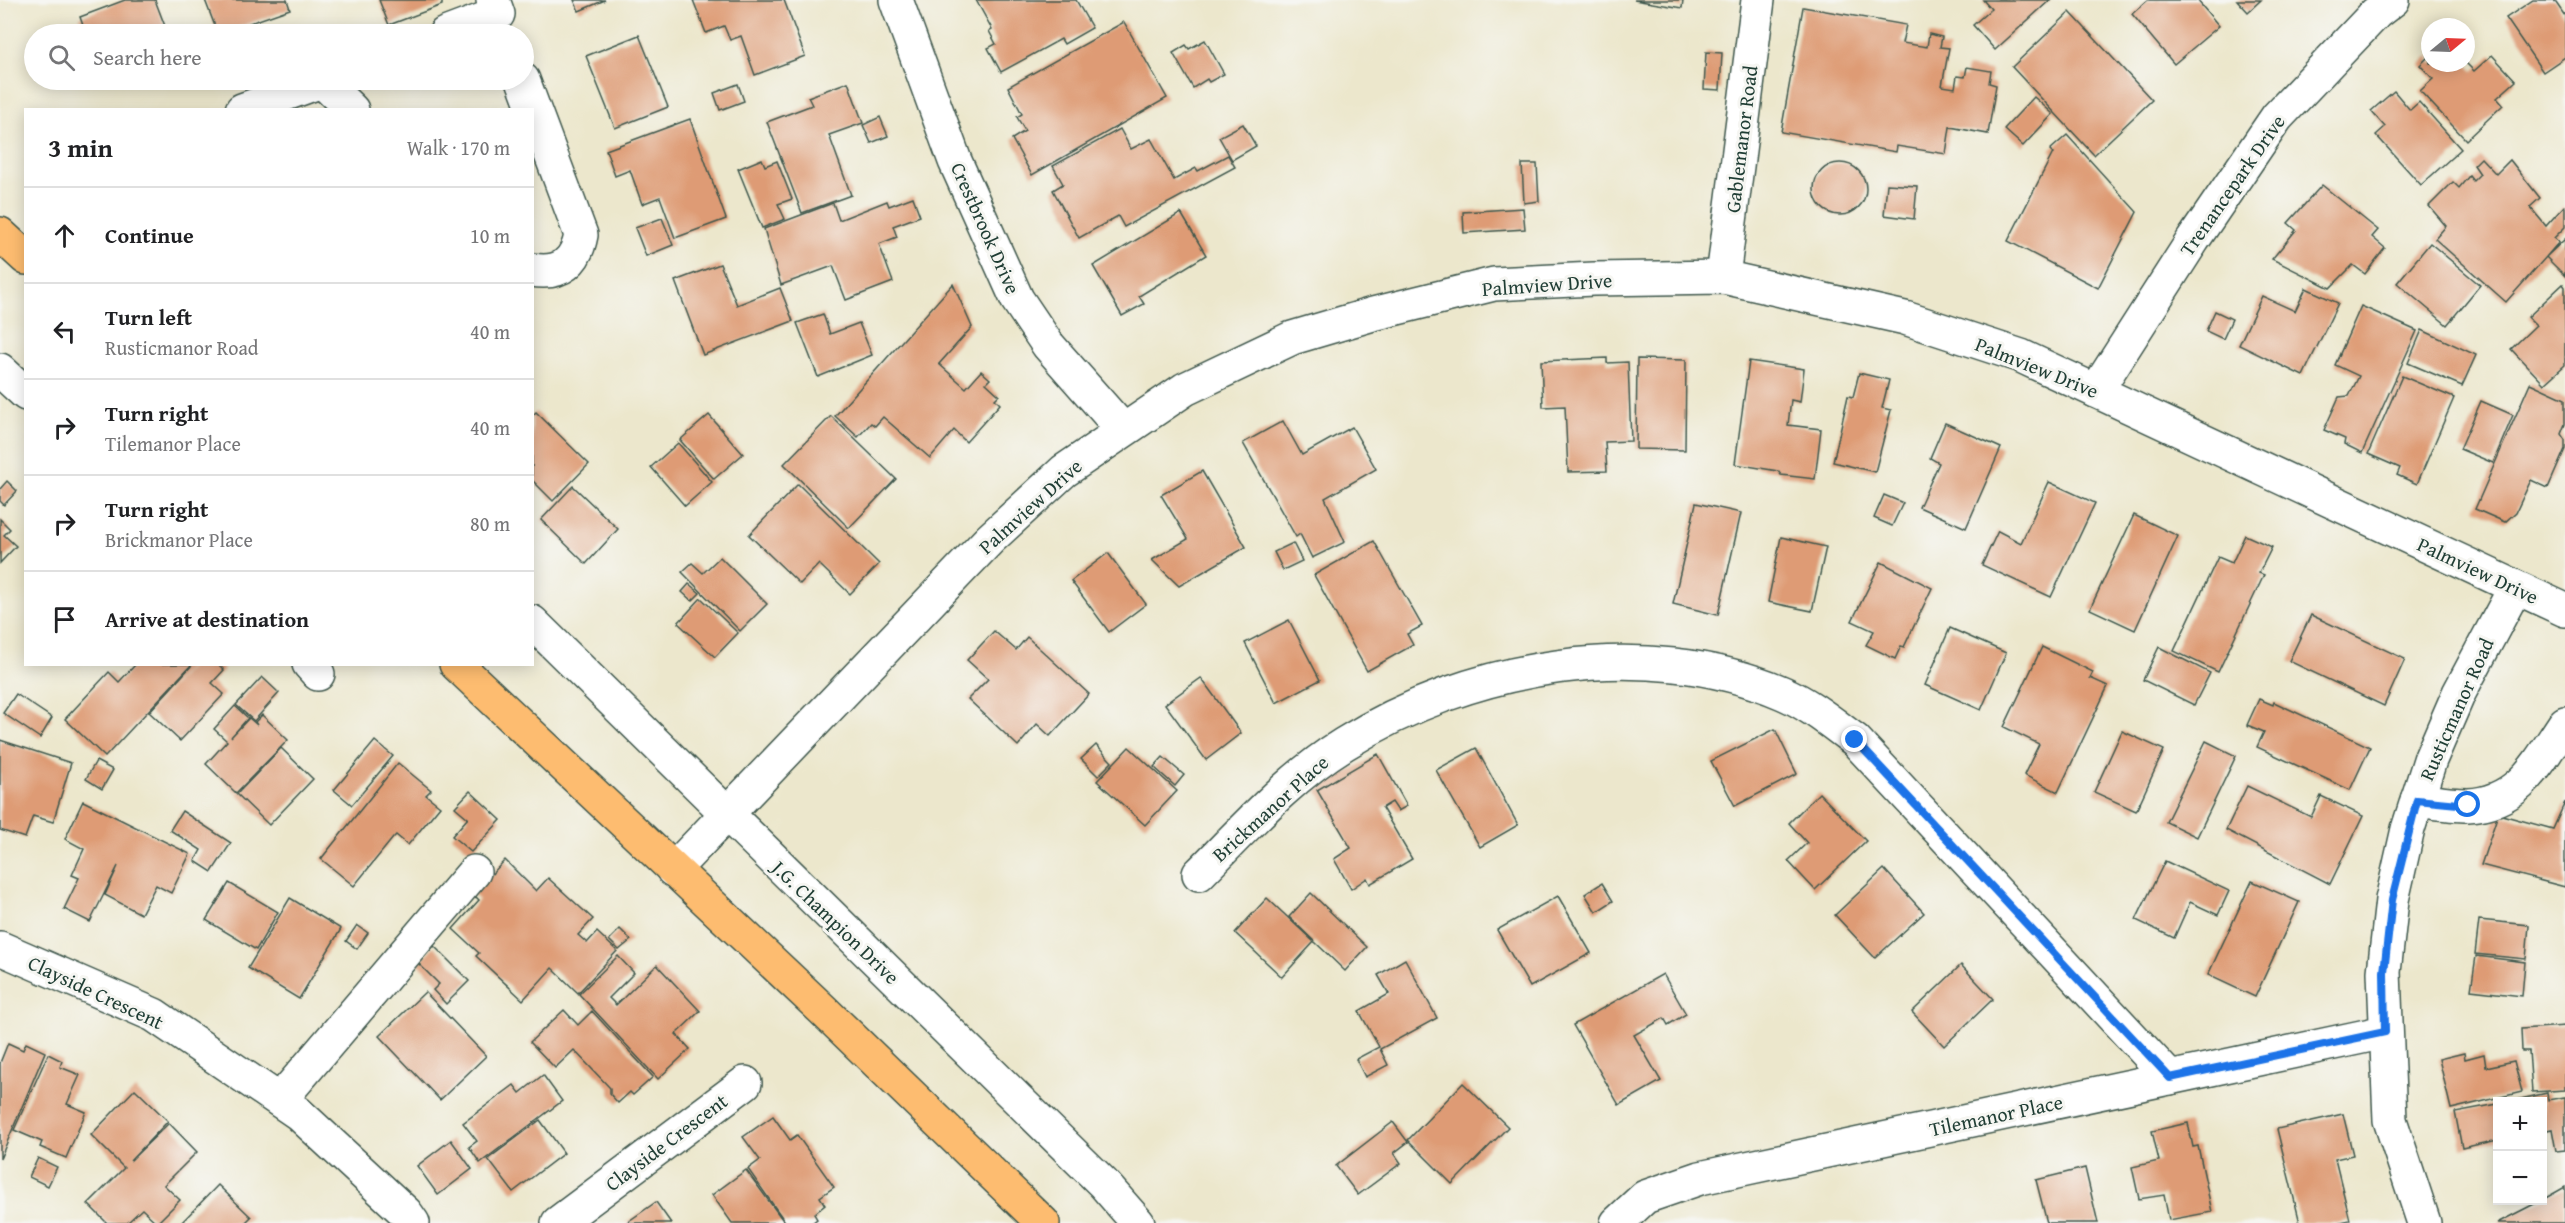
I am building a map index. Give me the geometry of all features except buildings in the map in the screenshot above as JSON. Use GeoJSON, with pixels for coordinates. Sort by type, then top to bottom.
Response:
{"type":"FeatureCollection","features":[{"type":"Feature","properties":{"kind":"main road"},"geometry":{"type":"LineString","coordinates":[[0,234],[24,256]]}},
{"type":"Feature","properties":{"kind":"main road"},"geometry":{"type":"LineString","coordinates":[[458,666],[823,1010],[1043,1223]]}},
{"type":"Feature","properties":{"kind":"street","name":"Crestbrook Drive"},"geometry":{"type":"LineString","coordinates":[[896,0],[955,161],[1017,299],[1048,345],[1123,430]]}},
{"type":"Feature","properties":{"kind":"street","name":"Gablemanor Road"},"geometry":{"type":"LineString","coordinates":[[1723,278],[1758,0]]}},
{"type":"Feature","properties":{"kind":"street","name":"Trenancepark Drive"},"geometry":{"type":"LineString","coordinates":[[2096,391],[2193,240],[2277,117],[2376,13],[2393,0]]}},
{"type":"Feature","properties":{"kind":"street"},"geometry":{"type":"LineString","coordinates":[[475,24],[499,16]]}},
{"type":"Feature","properties":{"kind":"street"},"geometry":{"type":"LineString","coordinates":[[247,108],[295,90]]}},
{"type":"Feature","properties":{"kind":"street"},"geometry":{"type":"LineString","coordinates":[[332,90],[350,108]]}},
{"type":"Feature","properties":{"kind":"street"},"geometry":{"type":"LineString","coordinates":[[527,90],[533,108]]}},
{"type":"Feature","properties":{"kind":"street"},"geometry":{"type":"LineString","coordinates":[[534,109],[581,235],[578,251],[568,264],[546,273],[534,270]]}},
{"type":"Feature","properties":{"kind":"street","name":"Palmview Drive"},"geometry":{"type":"LineString","coordinates":[[673,870],[990,539],[1064,471],[1185,389],[1292,338],[1373,314],[1494,284],[1594,279],[1723,278],[1905,318],[2021,356],[2565,610]]}},
{"type":"Feature","properties":{"kind":"street"},"geometry":{"type":"LineString","coordinates":[[0,370],[24,392]]}},
{"type":"Feature","properties":{"kind":"street","name":"Rusticmanor Road"},"geometry":{"type":"LineString","coordinates":[[2424,1223],[2390,1120],[2384,972],[2392,900],[2417,800],[2430,760],[2459,693],[2515,588]]}},
{"type":"Feature","properties":{"kind":"street","name":"J.G. Champion Drive"},"geometry":{"type":"LineString","coordinates":[[534,624],[1102,1183],[1138,1223]]}},
{"type":"Feature","properties":{"kind":"street","name":"Brickmanor Place"},"geometry":{"type":"LineString","coordinates":[[1200,874],[1269,803],[1304,772],[1343,744],[1384,720],[1426,701],[1522,672],[1574,664],[1627,663],[1680,666],[1732,676],[1783,693],[1808,706],[1855,740],[2170,1078]]}},
{"type":"Feature","properties":{"kind":"street"},"geometry":{"type":"LineString","coordinates":[[2417,800],[2468,805],[2491,801],[2510,793],[2528,779],[2565,723]]}},
{"type":"Feature","properties":{"kind":"street"},"geometry":{"type":"LineString","coordinates":[[280,1100],[474,872]]}},
{"type":"Feature","properties":{"kind":"street","name":"Clayside Crescent"},"geometry":{"type":"LineString","coordinates":[[0,948],[154,1016],[298,1113],[406,1213],[413,1223]]}},
{"type":"Feature","properties":{"kind":"street","name":"Tilemanor Place"},"geometry":{"type":"LineString","coordinates":[[1617,1223],[1645,1197],[1700,1178],[2385,1032]]}},
{"type":"Feature","properties":{"kind":"street","name":"Clayside Crescent"},"geometry":{"type":"LineString","coordinates":[[558,1223],[745,1083]]}},
{"type":"Feature","properties":{"kind":"route"},"geometry":{"type":"LineString","coordinates":[[1855,740],[2170,1078],[2385,1032],[2384,972],[2392,900],[2417,800],[2468,805]]}}]}
